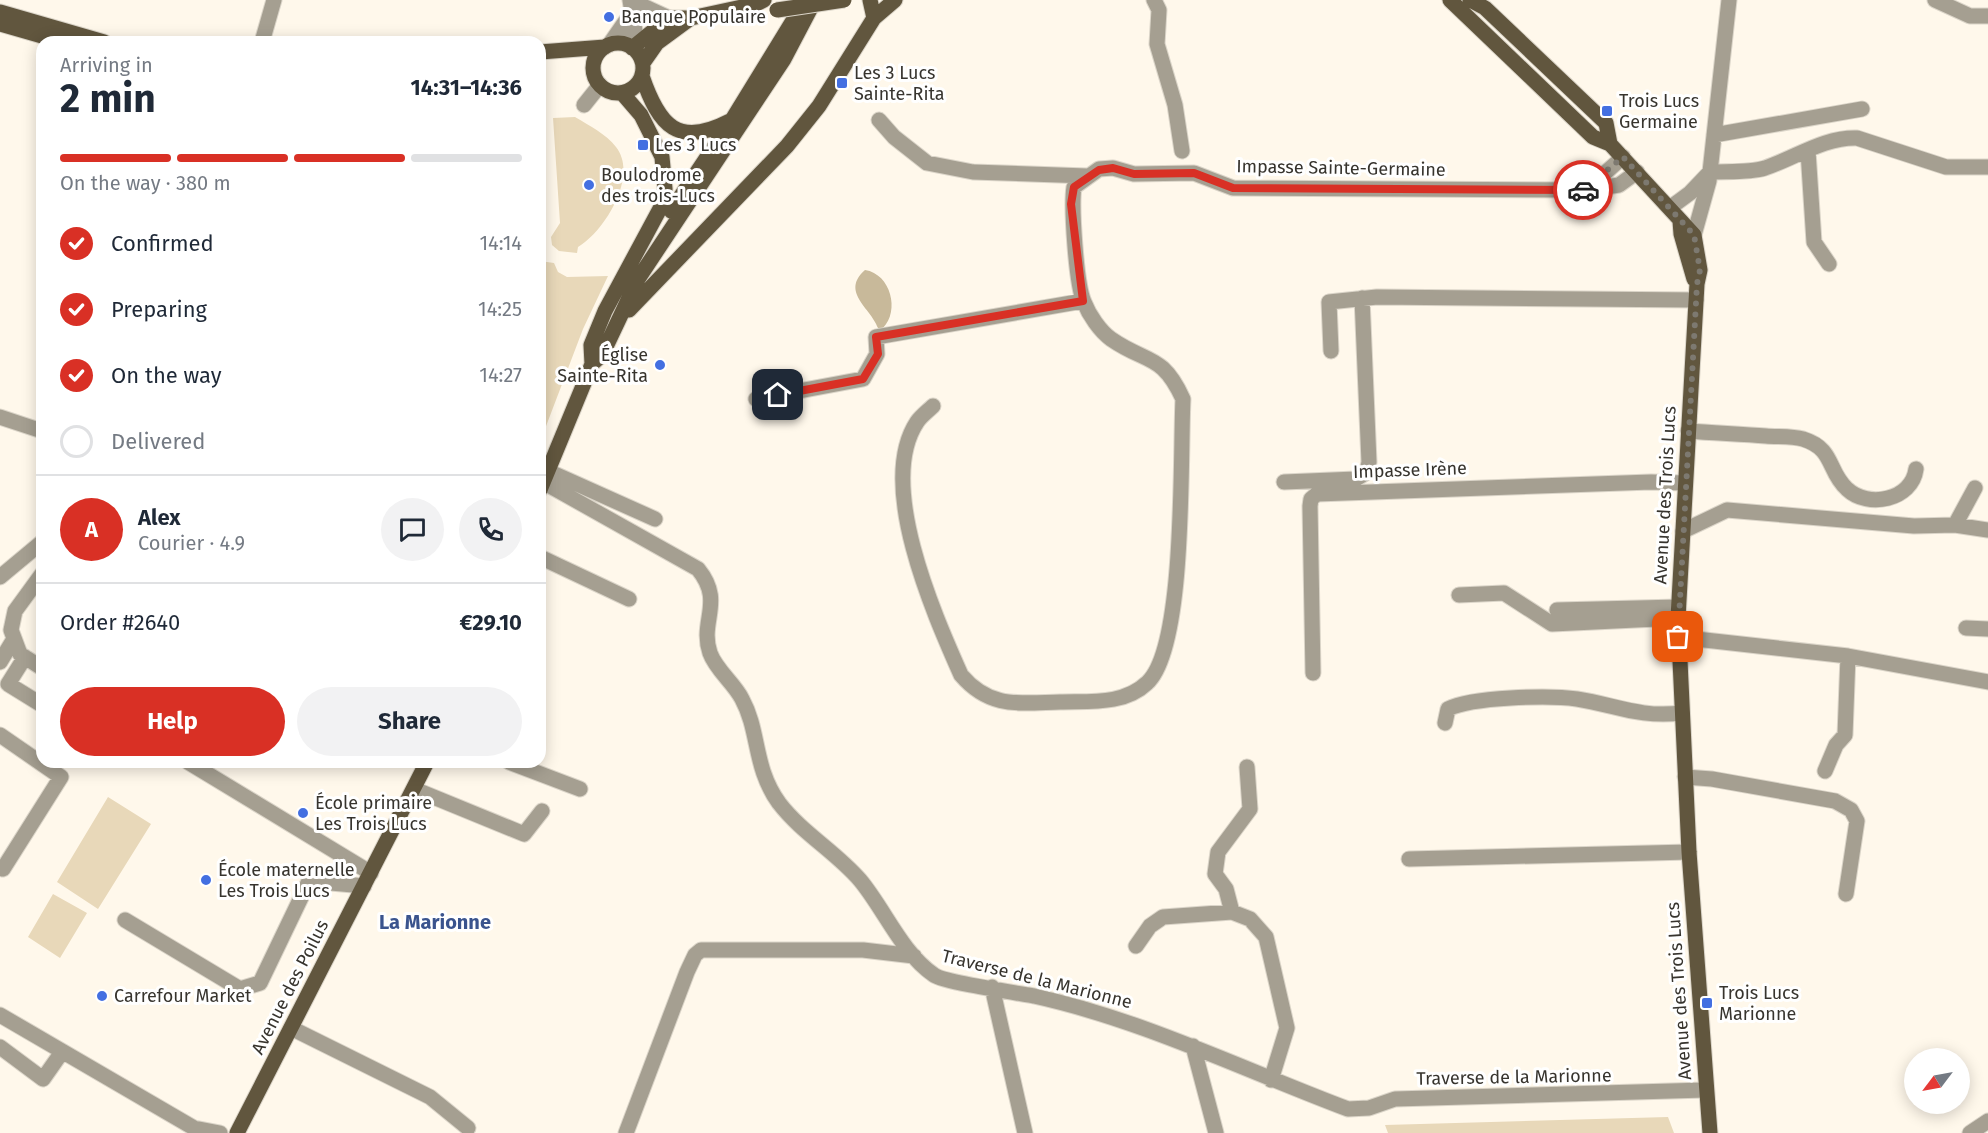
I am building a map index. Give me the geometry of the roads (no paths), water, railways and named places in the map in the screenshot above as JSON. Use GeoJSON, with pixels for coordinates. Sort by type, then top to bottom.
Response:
{"type":"FeatureCollection","features":[{"type":"Feature","properties":{"kind":"main road"},"geometry":{"type":"LineString","coordinates":[[546,476],[592,364],[591,345],[605,311],[732,120],[806,0]]}},
{"type":"Feature","properties":{"kind":"main road"},"geometry":{"type":"LineString","coordinates":[[592,364],[603,355],[638,279],[778,68],[815,0]]}},
{"type":"Feature","properties":{"kind":"main road"},"geometry":{"type":"LineString","coordinates":[[546,51],[630,46],[669,18],[691,18],[735,4],[760,2],[777,10],[845,0]]}},
{"type":"Feature","properties":{"kind":"main road"},"geometry":{"type":"LineString","coordinates":[[870,0],[874,18]]}},
{"type":"Feature","properties":{"kind":"main road"},"geometry":{"type":"LineString","coordinates":[[620,318],[787,146],[819,106],[874,18],[896,0]]}},
{"type":"Feature","properties":{"kind":"main road"},"geometry":{"type":"LineString","coordinates":[[1450,0],[1593,137],[1610,144],[1671,207],[1680,221],[1694,235]]}},
{"type":"Feature","properties":{"kind":"main road"},"geometry":{"type":"LineString","coordinates":[[1470,0],[1485,8],[1606,123],[1610,144]]}},
{"type":"Feature","properties":{"kind":"main road"},"geometry":{"type":"LineString","coordinates":[[0,12],[83,36]]}},
{"type":"Feature","properties":{"kind":"main road"},"geometry":{"type":"LineString","coordinates":[[607,46],[596,57],[594,70],[600,85],[610,92],[622,93],[634,87],[657,43],[691,18]]}},
{"type":"Feature","properties":{"kind":"main road"},"geometry":{"type":"LineString","coordinates":[[0,24],[42,36]]}},
{"type":"Feature","properties":{"kind":"main road"},"geometry":{"type":"LineString","coordinates":[[630,46],[642,70],[654,107],[663,120],[673,128],[685,134],[696,134],[710,131],[732,120]]}},
{"type":"Feature","properties":{"kind":"main road"},"geometry":{"type":"LineString","coordinates":[[558,50],[594,70]]}},
{"type":"Feature","properties":{"kind":"main road"},"geometry":{"type":"LineString","coordinates":[[619,288],[636,250],[662,205],[665,172],[662,157],[641,115],[622,93]]}},
{"type":"Feature","properties":{"kind":"main road","name":"Avenue des Trois Lucs"},"geometry":{"type":"LineString","coordinates":[[1680,221],[1681,234],[1696,292]]}},
{"type":"Feature","properties":{"kind":"main road","name":"Avenue des Trois Lucs"},"geometry":{"type":"LineString","coordinates":[[1694,235],[1700,270],[1696,292],[1678,637],[1689,852],[1710,1133]]}},
{"type":"Feature","properties":{"kind":"main road"},"geometry":{"type":"LineString","coordinates":[[605,311],[620,318]]}},
{"type":"Feature","properties":{"kind":"main road","name":"Avenue des Poilus"},"geometry":{"type":"LineString","coordinates":[[237,1133],[424,768]]}},
{"type":"Feature","properties":{"kind":"street"},"geometry":{"type":"LineString","coordinates":[[264,36],[274,0]]}},
{"type":"Feature","properties":{"kind":"street"},"geometry":{"type":"LineString","coordinates":[[1154,0],[1159,10],[1157,44],[1175,105],[1182,151]]}},
{"type":"Feature","properties":{"kind":"street","name":"Avenue des Trois Lucs"},"geometry":{"type":"LineString","coordinates":[[1694,235],[1710,172],[1729,0]]}},
{"type":"Feature","properties":{"kind":"street"},"geometry":{"type":"LineString","coordinates":[[1935,0],[1970,16],[1988,16]]}},
{"type":"Feature","properties":{"kind":"street"},"geometry":{"type":"LineString","coordinates":[[631,4],[669,18]]}},
{"type":"Feature","properties":{"kind":"street"},"geometry":{"type":"LineString","coordinates":[[607,46],[631,4]]}},
{"type":"Feature","properties":{"kind":"street"},"geometry":{"type":"LineString","coordinates":[[630,46],[634,31],[631,4]]}},
{"type":"Feature","properties":{"kind":"street"},"geometry":{"type":"LineString","coordinates":[[584,105],[600,85]]}},
{"type":"Feature","properties":{"kind":"street"},"geometry":{"type":"LineString","coordinates":[[1714,135],[1862,109]]}},
{"type":"Feature","properties":{"kind":"street","name":"Impasse Sainte-Germaine"},"geometry":{"type":"LineString","coordinates":[[879,120],[894,137],[927,163],[973,172],[1088,176],[1099,170],[1113,168],[1134,174],[1194,173],[1233,188],[1586,190],[1619,185],[1637,172]]}},
{"type":"Feature","properties":{"kind":"street"},"geometry":{"type":"LineString","coordinates":[[1671,207],[1690,194],[1710,172],[1762,169],[1808,151],[1830,139],[1857,138],[1946,167],[1988,167]]}},
{"type":"Feature","properties":{"kind":"street"},"geometry":{"type":"LineString","coordinates":[[1808,151],[1814,242],[1829,264]]}},
{"type":"Feature","properties":{"kind":"street"},"geometry":{"type":"LineString","coordinates":[[1586,190],[1623,157]]}},
{"type":"Feature","properties":{"kind":"street"},"geometry":{"type":"LineString","coordinates":[[933,406],[917,422],[908,442],[902,486],[913,551],[961,675],[973,688],[990,699],[1015,704],[1111,700],[1128,696],[1146,684],[1158,671],[1175,597],[1183,399],[1172,376],[1154,361],[1111,339],[1096,323],[1083,301],[1071,204],[1074,187],[1088,176]]}},
{"type":"Feature","properties":{"kind":"street"},"geometry":{"type":"LineString","coordinates":[[1331,351],[1329,302],[1369,297],[1696,292]]}},
{"type":"Feature","properties":{"kind":"street"},"geometry":{"type":"LineString","coordinates":[[1284,482],[1356,479],[1367,472],[1370,462],[1369,297]]}},
{"type":"Feature","properties":{"kind":"street"},"geometry":{"type":"LineString","coordinates":[[756,399],[863,379],[878,354],[876,337],[1083,301]]}},
{"type":"Feature","properties":{"kind":"street"},"geometry":{"type":"LineString","coordinates":[[0,417],[36,429]]}},
{"type":"Feature","properties":{"kind":"street"},"geometry":{"type":"LineString","coordinates":[[1688,431],[1802,439],[1824,450],[1848,491],[1868,498],[1887,499],[1898,495],[1909,486],[1915,477],[1916,469]]}},
{"type":"Feature","properties":{"kind":"street"},"geometry":{"type":"LineString","coordinates":[[546,482],[656,519]]}},
{"type":"Feature","properties":{"kind":"street","name":"Traverse de la Marionne"},"geometry":{"type":"LineString","coordinates":[[546,482],[698,569],[711,589],[708,635],[710,654],[742,697],[748,712],[762,771],[779,803],[806,832],[859,879],[914,956],[936,977],[1052,1000],[1133,1023],[1193,1046],[1270,1080],[1348,1109],[1369,1108],[1395,1100],[1705,1090]]}},
{"type":"Feature","properties":{"kind":"street","name":"Impasse Irène"},"geometry":{"type":"LineString","coordinates":[[1313,673],[1310,506],[1311,499],[1317,494],[1604,483],[1685,483]]}},
{"type":"Feature","properties":{"kind":"street"},"geometry":{"type":"LineString","coordinates":[[1955,525],[1975,488]]}},
{"type":"Feature","properties":{"kind":"street"},"geometry":{"type":"LineString","coordinates":[[1683,531],[1726,510],[1914,526],[1955,525],[1988,530]]}},
{"type":"Feature","properties":{"kind":"street"},"geometry":{"type":"LineString","coordinates":[[0,577],[36,547]]}},
{"type":"Feature","properties":{"kind":"street"},"geometry":{"type":"LineString","coordinates":[[546,560],[629,599]]}},
{"type":"Feature","properties":{"kind":"street"},"geometry":{"type":"LineString","coordinates":[[36,582],[15,611],[11,630],[20,654],[36,664]]}},
{"type":"Feature","properties":{"kind":"street"},"geometry":{"type":"LineString","coordinates":[[1460,596],[1504,592],[1552,624],[1678,613]]}},
{"type":"Feature","properties":{"kind":"street"},"geometry":{"type":"LineString","coordinates":[[1557,610],[1678,613]]}},
{"type":"Feature","properties":{"kind":"street"},"geometry":{"type":"LineString","coordinates":[[1966,628],[1988,630]]}},
{"type":"Feature","properties":{"kind":"street"},"geometry":{"type":"LineString","coordinates":[[1678,637],[1848,656],[1988,682]]}},
{"type":"Feature","properties":{"kind":"street"},"geometry":{"type":"LineString","coordinates":[[0,662],[14,639]]}},
{"type":"Feature","properties":{"kind":"street"},"geometry":{"type":"LineString","coordinates":[[1825,771],[1836,745],[1845,735],[1848,656]]}},
{"type":"Feature","properties":{"kind":"street"},"geometry":{"type":"LineString","coordinates":[[25,657],[8,684],[36,701]]}},
{"type":"Feature","properties":{"kind":"street"},"geometry":{"type":"LineString","coordinates":[[1445,723],[1448,709],[1459,703],[1532,698],[1576,699],[1631,713],[1662,715],[1682,713]]}},
{"type":"Feature","properties":{"kind":"street"},"geometry":{"type":"LineString","coordinates":[[0,735],[36,760]]}},
{"type":"Feature","properties":{"kind":"street"},"geometry":{"type":"LineString","coordinates":[[1232,912],[1226,889],[1215,874],[1218,852],[1250,809],[1247,767]]}},
{"type":"Feature","properties":{"kind":"street"},"geometry":{"type":"LineString","coordinates":[[3,870],[61,777],[48,768]]}},
{"type":"Feature","properties":{"kind":"street"},"geometry":{"type":"LineString","coordinates":[[197,768],[368,879]]}},
{"type":"Feature","properties":{"kind":"street"},"geometry":{"type":"LineString","coordinates":[[526,768],[580,789]]}},
{"type":"Feature","properties":{"kind":"street"},"geometry":{"type":"LineString","coordinates":[[1685,777],[1712,779],[1835,801],[1851,810],[1857,821],[1846,894]]}},
{"type":"Feature","properties":{"kind":"street"},"geometry":{"type":"LineString","coordinates":[[414,789],[524,834],[542,811]]}},
{"type":"Feature","properties":{"kind":"street"},"geometry":{"type":"LineString","coordinates":[[1410,859],[1689,852]]}},
{"type":"Feature","properties":{"kind":"street"},"geometry":{"type":"LineString","coordinates":[[125,920],[240,989],[260,983],[309,880],[368,879]]}},
{"type":"Feature","properties":{"kind":"street"},"geometry":{"type":"LineString","coordinates":[[1136,946],[1150,926],[1163,917],[1232,912],[1250,919],[1266,938],[1287,1028],[1270,1080]]}},
{"type":"Feature","properties":{"kind":"street"},"geometry":{"type":"LineString","coordinates":[[626,1133],[687,972],[695,955],[701,950],[863,950],[914,956]]}},
{"type":"Feature","properties":{"kind":"street"},"geometry":{"type":"LineString","coordinates":[[992,987],[1025,1133]]}},
{"type":"Feature","properties":{"kind":"street"},"geometry":{"type":"LineString","coordinates":[[0,1015],[194,1128],[220,1133]]}},
{"type":"Feature","properties":{"kind":"street"},"geometry":{"type":"LineString","coordinates":[[291,1028],[430,1097],[468,1128]]}},
{"type":"Feature","properties":{"kind":"street"},"geometry":{"type":"LineString","coordinates":[[1193,1046],[1216,1133]]}},
{"type":"Feature","properties":{"kind":"street"},"geometry":{"type":"LineString","coordinates":[[0,1047],[43,1079],[62,1052]]}},
{"type":"Feature","properties":{"kind":"street"},"geometry":{"type":"LineString","coordinates":[[1970,1133],[1988,1121]]}},
{"type":"Feature","properties":{"kind":"place","name":"Banque Populaire"},"geometry":{"type":"Point","coordinates":[609,17]}},
{"type":"Feature","properties":{"kind":"place","name":"Les 3 Lucs Sainte-Rita"},"geometry":{"type":"Point","coordinates":[842,83]}},
{"type":"Feature","properties":{"kind":"place","name":"Trois Lucs Germaine"},"geometry":{"type":"Point","coordinates":[1607,111]}},
{"type":"Feature","properties":{"kind":"place","name":"Les 3 Lucs"},"geometry":{"type":"Point","coordinates":[643,145]}},
{"type":"Feature","properties":{"kind":"place","name":"Boulodrome des trois-Lucs"},"geometry":{"type":"Point","coordinates":[589,185]}},
{"type":"Feature","properties":{"kind":"place","name":"Église Sainte-Rita"},"geometry":{"type":"Point","coordinates":[660,365]}},
{"type":"Feature","properties":{"kind":"place","name":"École primaire Les Trois Lucs"},"geometry":{"type":"Point","coordinates":[303,813]}},
{"type":"Feature","properties":{"kind":"place","name":"École maternelle Les Trois Lucs"},"geometry":{"type":"Point","coordinates":[206,880]}},
{"type":"Feature","properties":{"kind":"place","name":"Carrefour Market"},"geometry":{"type":"Point","coordinates":[102,996]}},
{"type":"Feature","properties":{"kind":"place","name":"Trois Lucs Marionne"},"geometry":{"type":"Point","coordinates":[1707,1003]}},
{"type":"Feature","properties":{"kind":"district","name":"La Marionne"},"geometry":{"type":"Point","coordinates":[435,922]}}]}
